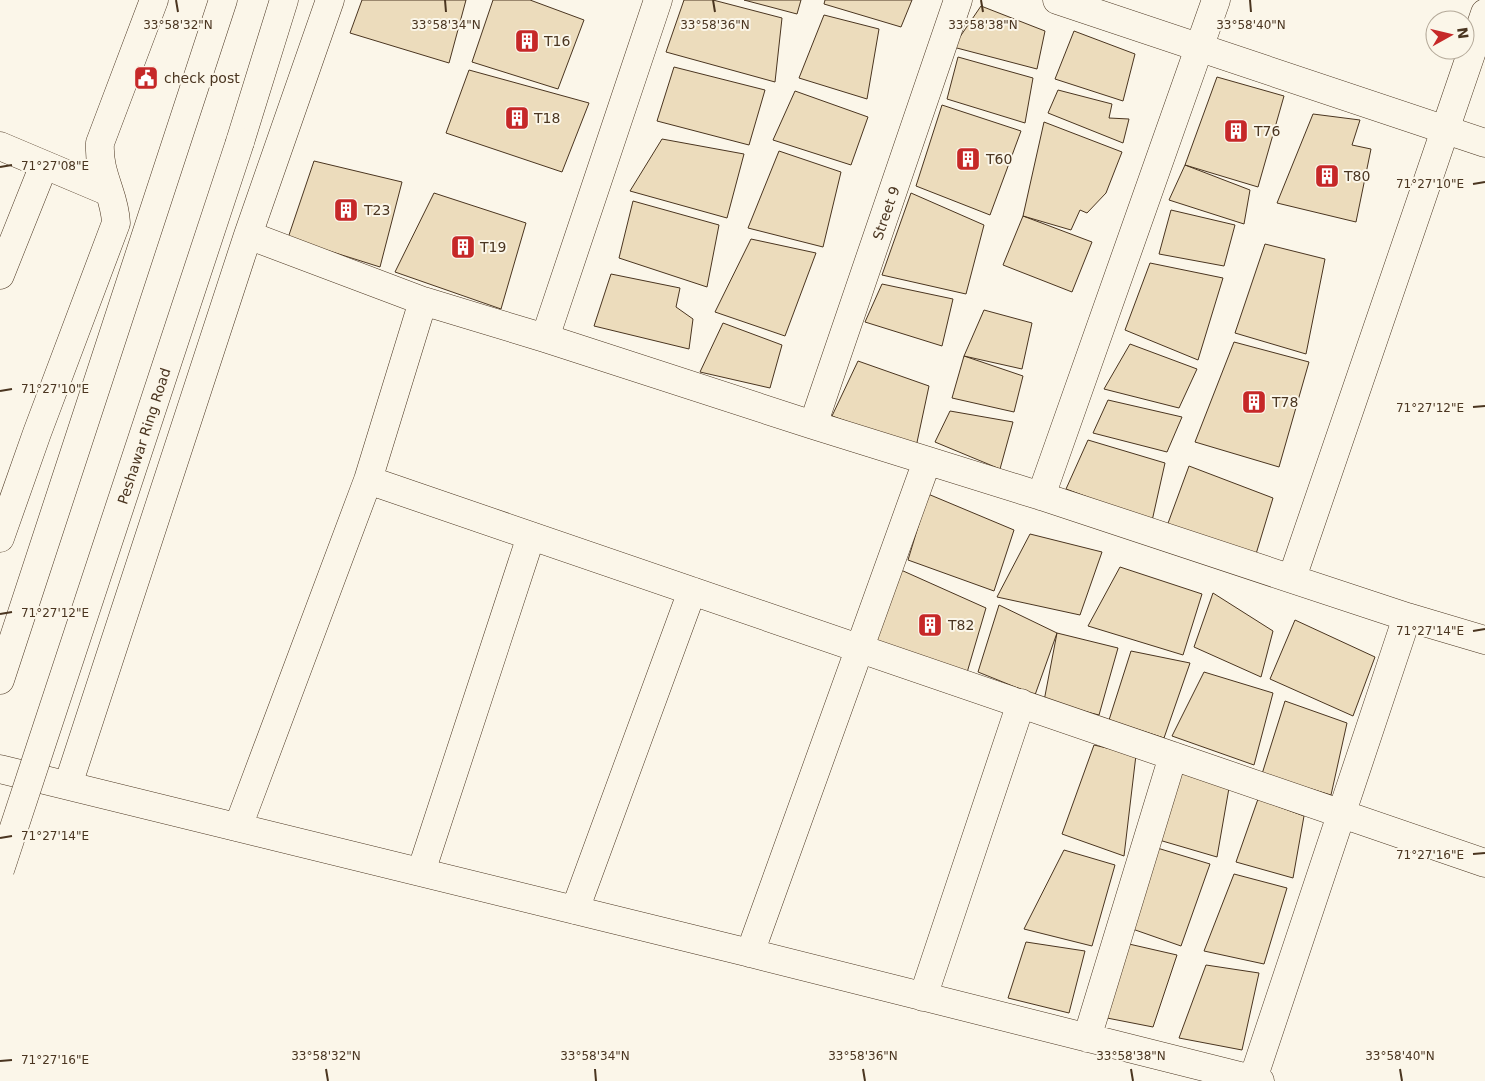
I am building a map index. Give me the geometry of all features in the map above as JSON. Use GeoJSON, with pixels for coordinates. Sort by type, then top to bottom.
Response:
{"type":"FeatureCollection","features":[{"type":"Feature","properties":{"kind":"main road"},"geometry":{"type":"LineString","coordinates":[[0,538],[40,424],[113,234],[116,223],[116,211],[101,167],[100,143],[154,0]]}},
{"type":"Feature","properties":{"kind":"main road"},"geometry":{"type":"LineString","coordinates":[[0,680],[222,0]]}},
{"type":"Feature","properties":{"kind":"main road","name":"Peshawar Ring Road"},"geometry":{"type":"LineString","coordinates":[[0,870],[240,142],[284,0]]}},
{"type":"Feature","properties":{"kind":"main road"},"geometry":{"type":"LineString","coordinates":[[68,785],[248,235],[330,0]]}},
{"type":"Feature","properties":{"kind":"main road"},"geometry":{"type":"LineString","coordinates":[[544,338],[658,0]]}},
{"type":"Feature","properties":{"kind":"main road","name":"Street 9"},"geometry":{"type":"LineString","coordinates":[[813,425],[958,0]]}},
{"type":"Feature","properties":{"kind":"main road"},"geometry":{"type":"LineString","coordinates":[[1057,0],[1485,143]]}},
{"type":"Feature","properties":{"kind":"main road"},"geometry":{"type":"LineString","coordinates":[[1041,496],[1216,0]]}},
{"type":"Feature","properties":{"kind":"main road"},"geometry":{"type":"LineString","coordinates":[[1292,578],[1485,13]]}},
{"type":"Feature","properties":{"kind":"main road"},"geometry":{"type":"LineString","coordinates":[[0,146],[109,192]]}},
{"type":"Feature","properties":{"kind":"main road"},"geometry":{"type":"LineString","coordinates":[[0,275],[44,165]]}},
{"type":"Feature","properties":{"kind":"main road"},"geometry":{"type":"LineString","coordinates":[[248,235],[423,301],[1041,496],[1408,617],[1485,640]]}},
{"type":"Feature","properties":{"kind":"main road"},"geometry":{"type":"LineString","coordinates":[[238,827],[368,480],[423,301]]}},
{"type":"Feature","properties":{"kind":"main road"},"geometry":{"type":"LineString","coordinates":[[750,953],[927,461]]}},
{"type":"Feature","properties":{"kind":"main road"},"geometry":{"type":"LineString","coordinates":[[368,480],[1485,863]]}},
{"type":"Feature","properties":{"kind":"main road"},"geometry":{"type":"LineString","coordinates":[[421,872],[531,536]]}},
{"type":"Feature","properties":{"kind":"main road"},"geometry":{"type":"LineString","coordinates":[[575,910],[692,591]]}},
{"type":"Feature","properties":{"kind":"main road"},"geometry":{"type":"LineString","coordinates":[[0,770],[68,785],[750,953],[1256,1080],[1341,814],[1408,617]]}},
{"type":"Feature","properties":{"kind":"main road"},"geometry":{"type":"LineString","coordinates":[[923,997],[1021,703]]}},
{"type":"Feature","properties":{"kind":"main road"},"geometry":{"type":"LineString","coordinates":[[1087,1038],[1173,756]]}},
{"type":"Feature","properties":{"kind":"building"},"geometry":{"type":"Polygon","coordinates":[[[362,0],[466,0],[449,63],[350,33],[362,0]]]}},
{"type":"Feature","properties":{"kind":"building","name":"T16"},"geometry":{"type":"Polygon","coordinates":[[[493,0],[530,0],[584,20],[558,89],[472,62],[493,0]]]}},
{"type":"Feature","properties":{"kind":"building"},"geometry":{"type":"Polygon","coordinates":[[[684,0],[713,0],[782,18],[775,82],[666,52],[684,0]]]}},
{"type":"Feature","properties":{"kind":"building"},"geometry":{"type":"Polygon","coordinates":[[[744,0],[801,0],[797,14],[744,0]]]}},
{"type":"Feature","properties":{"kind":"building"},"geometry":{"type":"Polygon","coordinates":[[[825,0],[912,0],[901,27],[824,4],[825,0]]]}},
{"type":"Feature","properties":{"kind":"building"},"geometry":{"type":"Polygon","coordinates":[[[981,6],[1045,31],[1037,69],[953,47],[981,6]]]}},
{"type":"Feature","properties":{"kind":"building"},"geometry":{"type":"Polygon","coordinates":[[[824,15],[879,29],[867,99],[799,78],[824,15]]]}},
{"type":"Feature","properties":{"kind":"building"},"geometry":{"type":"Polygon","coordinates":[[[1074,31],[1135,54],[1123,101],[1055,79],[1074,31]]]}},
{"type":"Feature","properties":{"kind":"building"},"geometry":{"type":"Polygon","coordinates":[[[958,57],[1033,78],[1025,123],[947,99],[958,57]]]}},
{"type":"Feature","properties":{"kind":"building"},"geometry":{"type":"Polygon","coordinates":[[[674,67],[765,90],[749,145],[657,121],[674,67]]]}},
{"type":"Feature","properties":{"kind":"building","name":"T18"},"geometry":{"type":"Polygon","coordinates":[[[469,70],[589,103],[562,172],[446,133],[469,70]]]}},
{"type":"Feature","properties":{"kind":"building","name":"T76"},"geometry":{"type":"Polygon","coordinates":[[[1217,77],[1284,96],[1258,187],[1185,165],[1217,77]]]}},
{"type":"Feature","properties":{"kind":"building"},"geometry":{"type":"Polygon","coordinates":[[[1058,90],[1112,104],[1109,118],[1129,119],[1123,143],[1048,113],[1058,90]]]}},
{"type":"Feature","properties":{"kind":"building"},"geometry":{"type":"Polygon","coordinates":[[[795,91],[868,117],[851,165],[773,140],[795,91]]]}},
{"type":"Feature","properties":{"kind":"building","name":"T60"},"geometry":{"type":"Polygon","coordinates":[[[942,105],[1021,131],[990,215],[916,186],[942,105]]]}},
{"type":"Feature","properties":{"kind":"building","name":"T80"},"geometry":{"type":"Polygon","coordinates":[[[1313,114],[1360,120],[1352,145],[1371,149],[1356,222],[1277,203],[1313,114]]]}},
{"type":"Feature","properties":{"kind":"building"},"geometry":{"type":"Polygon","coordinates":[[[1044,122],[1122,152],[1106,193],[1087,213],[1080,210],[1071,230],[1023,216],[1044,122]]]}},
{"type":"Feature","properties":{"kind":"building"},"geometry":{"type":"Polygon","coordinates":[[[662,139],[744,154],[727,218],[630,191],[662,139]]]}},
{"type":"Feature","properties":{"kind":"building"},"geometry":{"type":"Polygon","coordinates":[[[779,151],[841,172],[823,247],[748,228],[779,151]]]}},
{"type":"Feature","properties":{"kind":"building","name":"T23"},"geometry":{"type":"Polygon","coordinates":[[[314,161],[402,182],[380,267],[288,238],[314,161]]]}},
{"type":"Feature","properties":{"kind":"building"},"geometry":{"type":"Polygon","coordinates":[[[1185,165],[1250,190],[1244,224],[1169,200],[1185,165]]]}},
{"type":"Feature","properties":{"kind":"building","name":"T19"},"geometry":{"type":"Polygon","coordinates":[[[434,193],[526,223],[501,309],[395,272],[434,193]]]}},
{"type":"Feature","properties":{"kind":"building"},"geometry":{"type":"Polygon","coordinates":[[[911,193],[984,225],[966,294],[882,275],[911,193]]]}},
{"type":"Feature","properties":{"kind":"building"},"geometry":{"type":"Polygon","coordinates":[[[633,201],[719,225],[707,287],[619,258],[633,201]]]}},
{"type":"Feature","properties":{"kind":"building"},"geometry":{"type":"Polygon","coordinates":[[[1171,210],[1235,225],[1224,266],[1159,254],[1171,210]]]}},
{"type":"Feature","properties":{"kind":"building"},"geometry":{"type":"Polygon","coordinates":[[[1023,216],[1092,242],[1072,292],[1003,265],[1023,216]]]}},
{"type":"Feature","properties":{"kind":"building"},"geometry":{"type":"Polygon","coordinates":[[[751,239],[816,253],[785,336],[715,312],[751,239]]]}},
{"type":"Feature","properties":{"kind":"building"},"geometry":{"type":"Polygon","coordinates":[[[1265,244],[1325,259],[1306,354],[1235,333],[1265,244]]]}},
{"type":"Feature","properties":{"kind":"building"},"geometry":{"type":"Polygon","coordinates":[[[1150,263],[1223,278],[1198,360],[1125,330],[1150,263]]]}},
{"type":"Feature","properties":{"kind":"building"},"geometry":{"type":"Polygon","coordinates":[[[611,274],[680,288],[676,307],[693,319],[689,349],[594,326],[611,274]]]}},
{"type":"Feature","properties":{"kind":"building"},"geometry":{"type":"Polygon","coordinates":[[[882,284],[953,299],[942,346],[865,322],[882,284]]]}},
{"type":"Feature","properties":{"kind":"building"},"geometry":{"type":"Polygon","coordinates":[[[984,310],[1032,323],[1022,369],[964,356],[984,310]]]}},
{"type":"Feature","properties":{"kind":"building"},"geometry":{"type":"Polygon","coordinates":[[[723,323],[782,345],[770,388],[700,372],[723,323]]]}},
{"type":"Feature","properties":{"kind":"building","name":"T78"},"geometry":{"type":"Polygon","coordinates":[[[1234,342],[1309,362],[1279,467],[1195,442],[1234,342]]]}},
{"type":"Feature","properties":{"kind":"building"},"geometry":{"type":"Polygon","coordinates":[[[1130,344],[1197,369],[1179,408],[1104,389],[1130,344]]]}},
{"type":"Feature","properties":{"kind":"building"},"geometry":{"type":"Polygon","coordinates":[[[964,356],[1023,376],[1014,412],[952,398],[964,356]]]}},
{"type":"Feature","properties":{"kind":"building"},"geometry":{"type":"Polygon","coordinates":[[[858,361],[929,386],[916,447],[832,416],[858,361]]]}},
{"type":"Feature","properties":{"kind":"building"},"geometry":{"type":"Polygon","coordinates":[[[1108,400],[1182,417],[1167,452],[1093,433],[1108,400]]]}},
{"type":"Feature","properties":{"kind":"building"},"geometry":{"type":"Polygon","coordinates":[[[950,411],[1013,422],[1000,469],[935,442],[950,411]]]}},
{"type":"Feature","properties":{"kind":"building"},"geometry":{"type":"Polygon","coordinates":[[[1088,440],[1165,463],[1152,521],[1066,489],[1088,440]]]}},
{"type":"Feature","properties":{"kind":"building"},"geometry":{"type":"Polygon","coordinates":[[[1189,466],[1273,498],[1256,554],[1167,526],[1189,466]]]}},
{"type":"Feature","properties":{"kind":"building"},"geometry":{"type":"Polygon","coordinates":[[[928,494],[1014,530],[994,591],[908,560],[928,494]]]}},
{"type":"Feature","properties":{"kind":"building"},"geometry":{"type":"Polygon","coordinates":[[[1030,534],[1102,552],[1080,615],[997,597],[1030,534]]]}},
{"type":"Feature","properties":{"kind":"building"},"geometry":{"type":"Polygon","coordinates":[[[1120,567],[1202,594],[1183,655],[1088,626],[1120,567]]]}},
{"type":"Feature","properties":{"kind":"building","name":"T82"},"geometry":{"type":"Polygon","coordinates":[[[901,570],[986,608],[966,676],[872,641],[901,570]]]}},
{"type":"Feature","properties":{"kind":"building"},"geometry":{"type":"Polygon","coordinates":[[[1213,593],[1273,631],[1261,677],[1194,647],[1213,593]]]}},
{"type":"Feature","properties":{"kind":"building"},"geometry":{"type":"Polygon","coordinates":[[[999,605],[1057,633],[1035,695],[978,672],[999,605]]]}},
{"type":"Feature","properties":{"kind":"building"},"geometry":{"type":"Polygon","coordinates":[[[1295,620],[1375,657],[1353,716],[1270,679],[1295,620]]]}},
{"type":"Feature","properties":{"kind":"building"},"geometry":{"type":"Polygon","coordinates":[[[1057,633],[1118,648],[1099,715],[1044,701],[1057,633]]]}},
{"type":"Feature","properties":{"kind":"building"},"geometry":{"type":"Polygon","coordinates":[[[1131,651],[1190,663],[1164,738],[1109,720],[1131,651]]]}},
{"type":"Feature","properties":{"kind":"building"},"geometry":{"type":"Polygon","coordinates":[[[1204,672],[1273,693],[1254,765],[1172,736],[1204,672]]]}},
{"type":"Feature","properties":{"kind":"building"},"geometry":{"type":"Polygon","coordinates":[[[1285,701],[1347,723],[1331,795],[1262,774],[1285,701]]]}},
{"type":"Feature","properties":{"kind":"building"},"geometry":{"type":"Polygon","coordinates":[[[1094,745],[1136,755],[1124,856],[1062,834],[1094,745]]]}},
{"type":"Feature","properties":{"kind":"building"},"geometry":{"type":"Polygon","coordinates":[[[1182,771],[1229,788],[1217,857],[1159,840],[1182,771]]]}},
{"type":"Feature","properties":{"kind":"building"},"geometry":{"type":"Polygon","coordinates":[[[1258,799],[1304,816],[1293,878],[1236,862],[1258,799]]]}},
{"type":"Feature","properties":{"kind":"building"},"geometry":{"type":"Polygon","coordinates":[[[1154,847],[1210,864],[1181,946],[1121,925],[1154,847]]]}},
{"type":"Feature","properties":{"kind":"building"},"geometry":{"type":"Polygon","coordinates":[[[1064,850],[1115,865],[1092,946],[1024,929],[1064,850]]]}},
{"type":"Feature","properties":{"kind":"building"},"geometry":{"type":"Polygon","coordinates":[[[1234,874],[1287,888],[1264,964],[1204,951],[1234,874]]]}},
{"type":"Feature","properties":{"kind":"building"},"geometry":{"type":"Polygon","coordinates":[[[1026,942],[1085,951],[1069,1013],[1008,998],[1026,942]]]}},
{"type":"Feature","properties":{"kind":"building"},"geometry":{"type":"Polygon","coordinates":[[[1129,944],[1177,955],[1153,1027],[1107,1018],[1129,944]]]}},
{"type":"Feature","properties":{"kind":"building"},"geometry":{"type":"Polygon","coordinates":[[[1206,965],[1259,973],[1242,1050],[1179,1038],[1206,965]]]}},
{"type":"Feature","properties":{"kind":"place","name":"T16"},"geometry":{"type":"Point","coordinates":[527,41]}},
{"type":"Feature","properties":{"kind":"place","name":"check post"},"geometry":{"type":"Point","coordinates":[146,78]}},
{"type":"Feature","properties":{"kind":"place","name":"T18"},"geometry":{"type":"Point","coordinates":[517,118]}},
{"type":"Feature","properties":{"kind":"place","name":"T76"},"geometry":{"type":"Point","coordinates":[1236,131]}},
{"type":"Feature","properties":{"kind":"place","name":"T60"},"geometry":{"type":"Point","coordinates":[968,159]}},
{"type":"Feature","properties":{"kind":"place","name":"T80"},"geometry":{"type":"Point","coordinates":[1327,176]}},
{"type":"Feature","properties":{"kind":"place","name":"T23"},"geometry":{"type":"Point","coordinates":[346,210]}},
{"type":"Feature","properties":{"kind":"place","name":"T19"},"geometry":{"type":"Point","coordinates":[463,247]}},
{"type":"Feature","properties":{"kind":"place","name":"T78"},"geometry":{"type":"Point","coordinates":[1254,402]}},
{"type":"Feature","properties":{"kind":"place","name":"T82"},"geometry":{"type":"Point","coordinates":[930,625]}}]}
